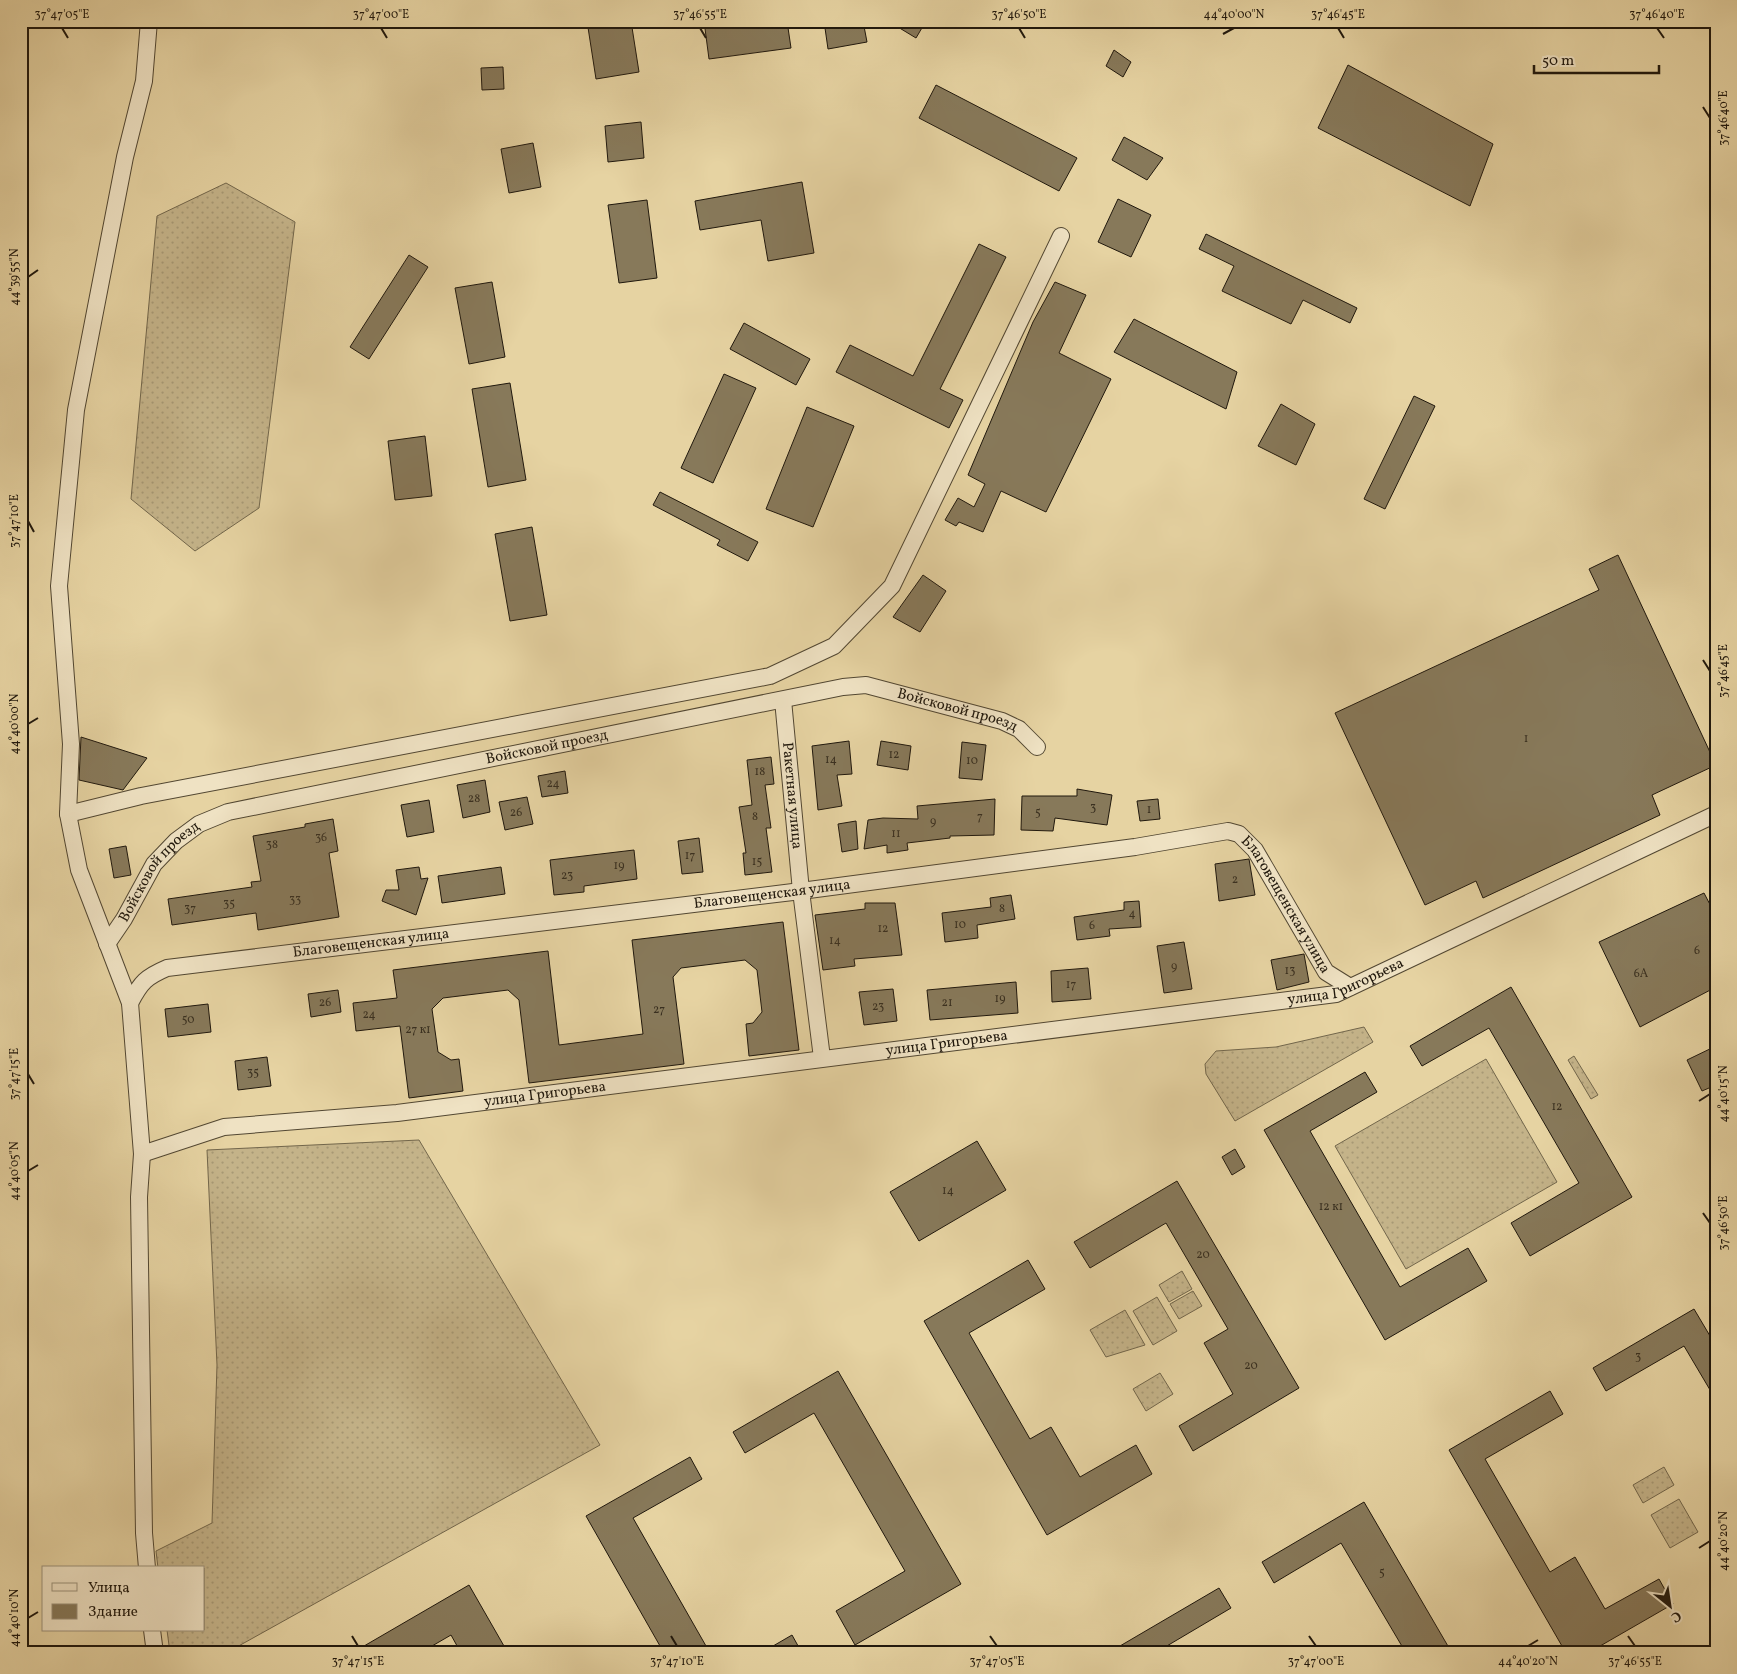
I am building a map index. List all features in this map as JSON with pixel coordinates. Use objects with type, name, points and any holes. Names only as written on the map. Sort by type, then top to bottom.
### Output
[{"type":"street","points":[[147,1566],[144,1533],[139,1197],[142,1154],[130,1003],[79,870],[68,814],[71,744],[59,586],[75,419],[125,157],[144,80],[149,21]]},
{"type":"street","points":[[68,814],[141,796],[770,676],[834,646],[892,586],[1061,236]]},
{"type":"street","name":"Войсковой проезд","points":[[107,944],[124,919],[154,864],[176,841],[199,824],[228,812],[843,687],[866,685],[1002,721],[1019,729],[1037,747]]},
{"type":"street","name":"Ракетная улица","points":[[783,700],[801,891],[822,1058]]},
{"type":"street","name":"улица Григорьева","points":[[142,1154],[224,1127],[397,1113],[1336,994],[1716,814]]},
{"type":"street","name":"Благовещенская улица","points":[[130,1003],[138,986],[149,976],[167,968],[801,891],[1135,847],[1228,831],[1239,834],[1255,850],[1326,972],[1350,987]]},
{"type":"street","points":[[152,1632],[155,1653]]},
{"type":"shaded area","points":[[226,183],[295,222],[259,508],[195,551],[131,499],[157,216]]},
{"type":"shaded area","points":[[1364,1027],[1373,1042],[1235,1121],[1206,1074],[1205,1064],[1216,1051],[1276,1047]]},
{"type":"shaded area","points":[[1574,1056],[1598,1095],[1591,1099],[1568,1060]]},
{"type":"shaded area","points":[[1486,1059],[1557,1182],[1406,1269],[1335,1146]]},
{"type":"shaded area","points":[[419,1140],[600,1445],[226,1653],[170,1653],[167,1632],[205,1632],[205,1566],[158,1566],[156,1551],[212,1523],[217,1365],[207,1150]]},
{"type":"shaded area","points":[[1182,1271],[1192,1289],[1169,1302],[1159,1285]]},
{"type":"shaded area","points":[[1193,1291],[1202,1306],[1179,1319],[1170,1304]]},
{"type":"shaded area","points":[[1157,1297],[1177,1331],[1153,1345],[1133,1311]]},
{"type":"shaded area","points":[[1125,1310],[1145,1345],[1106,1357],[1090,1330]]},
{"type":"shaded area","points":[[1160,1373],[1173,1394],[1146,1411],[1133,1389]]},
{"type":"shaded area","points":[[1664,1467],[1674,1485],[1643,1503],[1633,1485]]},
{"type":"shaded area","points":[[1679,1499],[1698,1532],[1670,1548],[1651,1515]]},
{"type":"building","points":[[587,21],[631,21],[639,72],[596,79]]},
{"type":"building","points":[[704,21],[787,21],[791,48],[709,59]]},
{"type":"building","points":[[824,21],[863,21],[867,42],[828,49]]},
{"type":"building","points":[[888,21],[926,21],[916,38]]},
{"type":"building","points":[[1114,50],[1131,62],[1123,77],[1106,66]]},
{"type":"building","points":[[1348,65],[1493,144],[1470,206],[1318,128]]},
{"type":"building","points":[[503,67],[504,89],[482,90],[481,68]]},
{"type":"building","points":[[936,85],[1077,158],[1059,191],[919,118]]},
{"type":"building","points":[[641,122],[644,158],[608,162],[605,126]]},
{"type":"building","points":[[1124,137],[1163,158],[1147,180],[1112,160]]},
{"type":"building","points":[[533,143],[541,187],[509,193],[501,149]]},
{"type":"building","points":[[802,182],[814,253],[768,261],[761,220],[700,230],[695,201]]},
{"type":"building","points":[[1118,199],[1151,215],[1131,257],[1098,242]]},
{"type":"building","points":[[647,200],[657,278],[619,283],[608,205]]},
{"type":"building","points":[[1206,234],[1357,308],[1350,323],[1303,300],[1291,324],[1222,291],[1234,266],[1199,249]]},
{"type":"building","points":[[979,244],[1006,257],[940,389],[963,400],[949,428],[836,372],[850,345],[913,376]]},
{"type":"building","points":[[409,255],[428,267],[369,359],[350,347]]},
{"type":"building","points":[[492,282],[505,357],[469,364],[455,288]]},
{"type":"building","points":[[1055,282],[1086,295],[1059,353],[1111,379],[1046,512],[1001,491],[983,532],[959,522],[956,526],[945,520],[958,498],[974,507],[985,484],[968,475],[1033,322]]},
{"type":"building","points":[[1134,319],[1237,372],[1226,409],[1114,352]]},
{"type":"building","points":[[744,323],[810,359],[796,385],[730,349]]},
{"type":"building","points":[[724,374],[756,388],[713,483],[681,468]]},
{"type":"building","points":[[510,383],[526,480],[488,487],[472,389]]},
{"type":"building","points":[[1414,396],[1435,406],[1385,509],[1364,499]]},
{"type":"building","points":[[1281,404],[1315,424],[1296,465],[1258,446]]},
{"type":"building","points":[[807,407],[854,426],[813,527],[766,509]]},
{"type":"building","points":[[425,436],[432,496],[395,500],[388,441]]},
{"type":"building","points":[[660,492],[758,542],[748,561],[717,545],[720,540],[653,505]]},
{"type":"building","points":[[532,527],[547,615],[510,621],[495,534]]},
{"type":"building","points":[[1618,555],[1716,765],[1652,795],[1660,815],[1483,898],[1476,881],[1425,905],[1335,713],[1599,590],[1589,569]]},
{"type":"building","points":[[923,575],[946,591],[920,632],[893,617]]},
{"type":"building","points":[[81,737],[147,758],[123,790],[79,780]]},
{"type":"building","points":[[849,741],[852,774],[837,775],[842,806],[818,810],[812,746]]},
{"type":"building","points":[[881,741],[911,746],[908,770],[877,765]]},
{"type":"building","points":[[962,742],[986,745],[982,780],[959,778]]},
{"type":"building","points":[[771,757],[774,784],[765,785],[771,828],[766,828],[772,872],[745,875],[743,853],[746,853],[739,807],[752,805],[747,760]]},
{"type":"building","points":[[565,771],[568,793],[542,797],[538,776]]},
{"type":"building","points":[[485,780],[490,812],[463,818],[457,785]]},
{"type":"building","points":[[1077,789],[1112,795],[1107,825],[1055,818],[1053,831],[1021,830],[1022,796],[1077,796]]},
{"type":"building","points":[[527,797],[533,824],[505,830],[499,802]]},
{"type":"building","points":[[995,799],[994,835],[950,836],[950,838],[907,843],[908,850],[887,853],[887,845],[864,849],[868,820],[883,818],[918,819],[917,806]]},
{"type":"building","points":[[1158,799],[1160,819],[1140,821],[1137,801]]},
{"type":"building","points":[[429,800],[434,832],[407,837],[401,805]]},
{"type":"building","points":[[333,819],[338,851],[329,853],[339,917],[258,930],[256,913],[172,925],[168,899],[252,887],[251,882],[261,881],[253,836],[305,827],[305,824]]},
{"type":"building","points":[[856,821],[858,849],[842,852],[838,824]]},
{"type":"building","points":[[699,838],[703,872],[682,874],[678,841]]},
{"type":"building","points":[[126,846],[131,875],[114,878],[109,849]]},
{"type":"building","points":[[634,850],[637,879],[584,886],[584,892],[554,895],[550,860]]},
{"type":"building","points":[[1249,859],[1255,895],[1219,901],[1215,864]]},
{"type":"building","points":[[419,867],[421,879],[428,878],[416,915],[382,901],[386,890],[399,890],[396,870]]},
{"type":"building","points":[[501,867],[505,894],[442,903],[438,876]]},
{"type":"building","points":[[1704,893],[1716,916],[1716,987],[1640,1027],[1599,942]]},
{"type":"building","points":[[1011,895],[1015,919],[977,925],[978,938],[945,942],[942,913],[991,907],[990,898]]},
{"type":"building","points":[[1139,901],[1141,927],[1109,929],[1110,936],[1077,940],[1074,917],[1124,910],[1124,902]]},
{"type":"building","points":[[865,903],[895,903],[902,955],[854,959],[855,966],[823,970],[815,915],[865,909]]},
{"type":"building","points":[[783,922],[799,1050],[749,1056],[746,1024],[753,1023],[762,1012],[757,970],[745,960],[681,968],[673,977],[684,1064],[529,1083],[519,1000],[508,990],[443,998],[432,1009],[438,1052],[451,1060],[459,1059],[463,1091],[409,1098],[400,1026],[356,1031],[353,1003],[397,998],[393,970],[548,951],[559,1045],[643,1034],[632,940]]},
{"type":"building","points":[[1184,942],[1192,989],[1164,993],[1157,946]]},
{"type":"building","points":[[1304,954],[1309,982],[1277,990],[1271,960]]},
{"type":"building","points":[[1088,968],[1091,999],[1052,1002],[1051,971]]},
{"type":"building","points":[[1016,982],[1018,1013],[930,1020],[927,990]]},
{"type":"building","points":[[1511,987],[1632,1197],[1530,1256],[1511,1223],[1579,1183],[1489,1028],[1422,1066],[1410,1046]]},
{"type":"building","points":[[893,989],[897,1021],[864,1025],[859,992]]},
{"type":"building","points":[[338,990],[341,1012],[311,1017],[308,994]]},
{"type":"building","points":[[208,1004],[211,1032],[168,1037],[165,1009]]},
{"type":"building","points":[[1716,1046],[1716,1085],[1702,1091],[1687,1060]]},
{"type":"building","points":[[267,1057],[271,1086],[238,1090],[235,1061]]},
{"type":"building","points":[[1365,1072],[1377,1092],[1310,1131],[1400,1287],[1468,1248],[1487,1281],[1385,1340],[1264,1130]]},
{"type":"building","points":[[977,1141],[1006,1190],[919,1241],[890,1192]]},
{"type":"building","points":[[1235,1149],[1245,1167],[1232,1175],[1222,1157]]},
{"type":"building","points":[[1177,1181],[1299,1388],[1193,1451],[1179,1426],[1233,1394],[1204,1343],[1228,1329],[1166,1223],[1090,1268],[1074,1242]]},
{"type":"building","points":[[1028,1260],[1045,1289],[969,1333],[1030,1439],[1051,1427],[1080,1477],[1136,1445],[1152,1474],[1047,1535],[924,1321]]},
{"type":"building","points":[[1694,1309],[1716,1346],[1716,1400],[1684,1346],[1606,1391],[1593,1368]]},
{"type":"building","points":[[838,1371],[961,1584],[855,1645],[836,1611],[905,1571],[814,1413],[745,1453],[733,1432]]},
{"type":"building","points":[[1550,1391],[1563,1414],[1485,1459],[1550,1572],[1575,1557],[1605,1609],[1659,1579],[1673,1604],[1588,1653],[1566,1653],[1449,1450]]},
{"type":"building","points":[[690,1457],[702,1479],[633,1518],[710,1653],[664,1653],[586,1516]]},
{"type":"building","points":[[1364,1502],[1452,1653],[1406,1653],[1341,1543],[1274,1583],[1262,1562]]},
{"type":"building","points":[[469,1585],[508,1653],[461,1653],[451,1635],[420,1653],[352,1653]]},
{"type":"building","points":[[1219,1588],[1231,1608],[1155,1653],[1108,1653]]},
{"type":"building","points":[[792,1635],[802,1653],[761,1653]]}]
